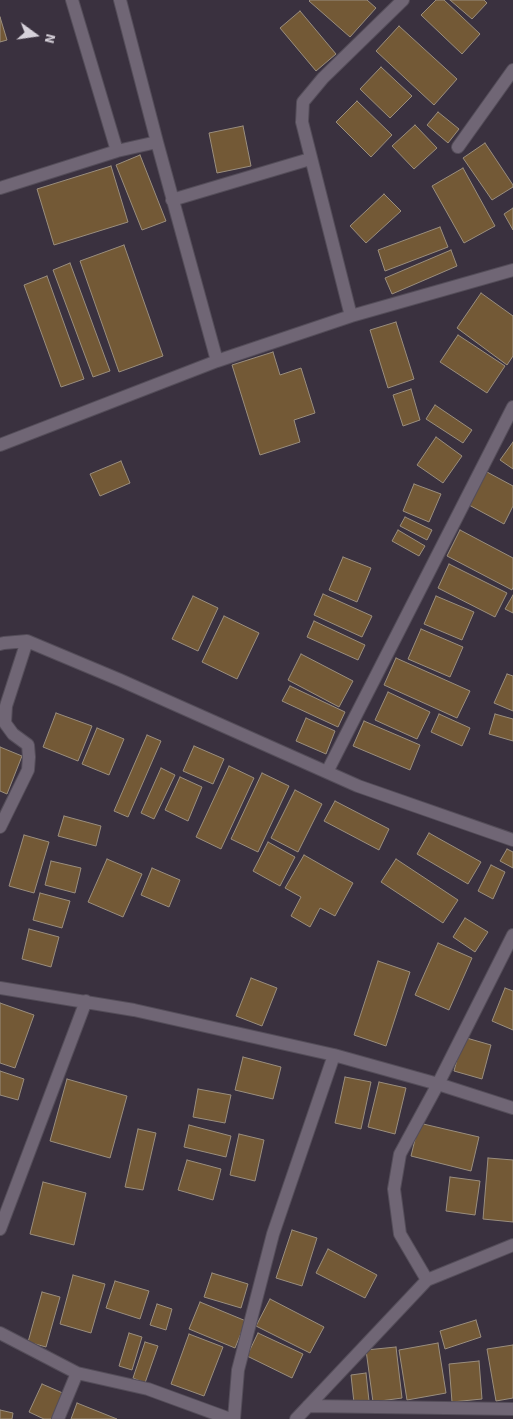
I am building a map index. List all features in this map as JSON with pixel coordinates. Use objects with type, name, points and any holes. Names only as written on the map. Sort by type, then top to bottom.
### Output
[{"type":"street","points":[[72,0],[117,151]]},
{"type":"street","points":[[120,0],[216,361]]},
{"type":"street","points":[[351,316],[310,159],[302,122],[304,102],[322,78],[403,0]]},
{"type":"street","points":[[458,147],[513,70]]},
{"type":"street","points":[[0,188],[117,151],[157,142]]},
{"type":"street","points":[[172,200],[310,159]]},
{"type":"street","points":[[0,445],[216,361],[351,316],[513,270]]},
{"type":"street","points":[[326,772],[513,407]]},
{"type":"street","points":[[0,827],[28,770],[28,745],[13,734],[5,723],[6,706],[27,641]]},
{"type":"street","points":[[0,644],[27,641],[120,680],[358,786],[513,840]]},
{"type":"street","points":[[427,1280],[400,1234],[394,1189],[400,1154],[438,1084],[513,936]]},
{"type":"street","points":[[0,988],[134,1010],[334,1055],[438,1084],[513,1108]]},
{"type":"street","points":[[0,1229],[86,1001]]},
{"type":"street","points":[[234,1419],[238,1370],[273,1234],[334,1055]]},
{"type":"street","points":[[296,1419],[427,1280],[511,1250]]},
{"type":"street","points":[[0,1333],[77,1373],[148,1389],[230,1419]]},
{"type":"street","points":[[58,1419],[77,1373]]},
{"type":"street","points":[[308,1406],[513,1409]]},
{"type":"building","points":[[310,0],[367,0],[376,8],[350,37]]},
{"type":"building","points":[[436,0],[444,0],[480,34],[462,54],[421,15]]},
{"type":"building","points":[[450,0],[484,0],[487,3],[472,19]]},
{"type":"building","points":[[300,11],[336,54],[316,71],[280,28]]},
{"type":"building","points":[[0,17],[7,40],[0,42]]},
{"type":"building","points":[[399,26],[457,79],[434,105],[376,51]]},
{"type":"building","points":[[381,67],[412,96],[390,118],[360,89]]},
{"type":"building","points":[[357,101],[392,135],[371,157],[336,122]]},
{"type":"building","points":[[438,112],[459,129],[448,143],[427,125]]},
{"type":"building","points":[[415,125],[437,148],[414,169],[392,146]]},
{"type":"building","points":[[243,126],[251,166],[217,173],[209,133]]},
{"type":"building","points":[[485,143],[513,185],[513,187],[492,200],[463,158]]},
{"type":"building","points":[[140,155],[166,221],[142,230],[116,165]]},
{"type":"building","points":[[111,166],[128,222],[54,245],[37,189]]},
{"type":"building","points":[[463,168],[495,226],[464,243],[432,186]]},
{"type":"building","points":[[384,194],[401,211],[366,243],[350,226]]},
{"type":"building","points":[[513,208],[513,230],[504,214]]},
{"type":"building","points":[[440,227],[448,247],[385,271],[378,250]]},
{"type":"building","points":[[124,245],[163,356],[119,372],[80,261]]},
{"type":"building","points":[[451,250],[457,266],[392,294],[385,278]]},
{"type":"building","points":[[70,263],[110,371],[93,377],[53,270]]},
{"type":"building","points":[[47,276],[84,379],[61,387],[24,285]]},
{"type":"building","points":[[481,293],[513,316],[513,356],[507,365],[457,328]]},
{"type":"building","points":[[396,322],[414,379],[388,388],[370,330]]},
{"type":"building","points":[[458,335],[505,366],[487,393],[440,362]]},
{"type":"building","points":[[273,352],[280,375],[301,368],[315,413],[294,420],[300,442],[260,455],[232,365]]},
{"type":"building","points":[[411,389],[420,420],[403,426],[393,395]]},
{"type":"building","points":[[435,405],[472,430],[463,443],[426,419]]},
{"type":"building","points":[[436,437],[462,456],[443,483],[417,465]]},
{"type":"building","points":[[513,442],[513,469],[500,460]]},
{"type":"building","points":[[121,461],[130,483],[100,496],[90,474]]},
{"type":"building","points":[[487,472],[513,486],[513,506],[504,524],[469,505]]},
{"type":"building","points":[[414,484],[441,494],[429,522],[403,511]]},
{"type":"building","points":[[405,517],[432,530],[427,540],[400,526]]},
{"type":"building","points":[[398,530],[425,546],[419,556],[392,541]]},
{"type":"building","points":[[460,530],[513,558],[512,590],[447,556]]},
{"type":"building","points":[[343,557],[371,568],[357,602],[329,590]]},
{"type":"building","points":[[449,564],[507,593],[495,617],[438,588]]},
{"type":"building","points":[[323,594],[372,616],[362,637],[314,615]]},
{"type":"building","points":[[513,595],[513,613],[505,609]]},
{"type":"building","points":[[193,596],[218,608],[198,651],[172,639]]},
{"type":"building","points":[[436,596],[474,612],[462,640],[424,624]]},
{"type":"building","points":[[224,616],[259,633],[237,679],[202,662]]},
{"type":"building","points":[[314,621],[365,645],[358,660],[307,637]]},
{"type":"building","points":[[421,629],[463,647],[450,677],[408,659]]},
{"type":"building","points":[[301,654],[353,681],[339,707],[288,680]]},
{"type":"building","points":[[396,658],[470,691],[457,718],[384,685]]},
{"type":"building","points":[[507,674],[513,676],[513,711],[494,703]]},
{"type":"building","points":[[290,686],[345,712],[338,727],[282,701]]},
{"type":"building","points":[[388,692],[430,712],[417,739],[375,720]]},
{"type":"building","points":[[56,713],[92,726],[78,761],[43,747]]},
{"type":"building","points":[[439,714],[470,728],[462,746],[431,732]]},
{"type":"building","points":[[495,714],[513,719],[513,741],[489,734]]},
{"type":"building","points":[[306,718],[335,731],[326,754],[296,741]]},
{"type":"building","points":[[364,721],[420,745],[410,770],[353,746]]},
{"type":"building","points":[[97,728],[124,739],[109,775],[82,764]]},
{"type":"building","points":[[147,735],[161,741],[128,817],[114,811]]},
{"type":"building","points":[[194,746],[224,759],[213,784],[183,771]]},
{"type":"building","points":[[0,747],[22,756],[7,794],[0,791]]},
{"type":"building","points":[[229,766],[254,778],[221,849],[196,837]]},
{"type":"building","points":[[161,768],[175,775],[154,819],[141,813]]},
{"type":"building","points":[[262,773],[289,786],[258,852],[231,839]]},
{"type":"building","points":[[180,777],[202,787],[188,821],[165,810]]},
{"type":"building","points":[[295,790],[322,804],[298,852],[271,838]]},
{"type":"building","points":[[335,801],[389,829],[379,850],[324,821]]},
{"type":"building","points":[[64,816],[101,826],[96,846],[58,836]]},
{"type":"building","points":[[429,833],[481,862],[468,884],[417,854]]},
{"type":"building","points":[[24,835],[49,842],[34,893],[9,886]]},
{"type":"building","points":[[268,842],[295,857],[280,886],[253,871]]},
{"type":"building","points":[[507,849],[513,852],[513,868],[500,861]]},
{"type":"building","points":[[304,855],[353,883],[335,916],[320,908],[310,927],[291,916],[301,897],[285,888]]},
{"type":"building","points":[[107,859],[142,874],[123,917],[88,902]]},
{"type":"building","points":[[396,859],[458,900],[443,923],[381,882]]},
{"type":"building","points":[[51,861],[81,868],[75,893],[45,885]]},
{"type":"building","points":[[491,865],[505,872],[493,899],[478,891]]},
{"type":"building","points":[[152,868],[180,880],[169,907],[141,895]]},
{"type":"building","points":[[40,893],[70,901],[62,928],[33,920]]},
{"type":"building","points":[[465,918],[488,932],[475,952],[453,937]]},
{"type":"building","points":[[29,929],[59,937],[51,967],[22,959]]},
{"type":"building","points":[[438,943],[472,958],[449,1010],[415,995]]},
{"type":"building","points":[[378,961],[410,972],[386,1046],[354,1035]]},
{"type":"building","points":[[251,978],[277,988],[262,1026],[236,1016]]},
{"type":"building","points":[[505,988],[513,991],[513,1030],[492,1021]]},
{"type":"building","points":[[0,1003],[34,1015],[15,1068],[0,1063]]},
{"type":"building","points":[[463,1037],[491,1045],[482,1079],[454,1071]]},
{"type":"building","points":[[243,1057],[281,1067],[273,1099],[235,1090]]},
{"type":"building","points":[[0,1071],[24,1079],[18,1100],[0,1095]]},
{"type":"building","points":[[345,1077],[371,1082],[361,1129],[335,1123]]},
{"type":"building","points":[[67,1079],[127,1096],[110,1158],[50,1141]]},
{"type":"building","points":[[379,1082],[406,1088],[395,1134],[368,1127]]},
{"type":"building","points":[[198,1089],[231,1095],[225,1123],[193,1117]]},
{"type":"building","points":[[419,1123],[479,1137],[471,1171],[411,1156]]},
{"type":"building","points":[[189,1125],[231,1136],[226,1157],[184,1147]]},
{"type":"building","points":[[138,1129],[156,1133],[143,1190],[125,1187]]},
{"type":"building","points":[[239,1134],[264,1140],[255,1181],[230,1175]]},
{"type":"building","points":[[488,1158],[513,1160],[513,1222],[483,1219]]},
{"type":"building","points":[[187,1160],[221,1169],[213,1200],[178,1190]]},
{"type":"building","points":[[450,1177],[480,1181],[475,1215],[446,1211]]},
{"type":"building","points":[[43,1182],[86,1193],[74,1245],[30,1234]]},
{"type":"building","points":[[292,1230],[317,1238],[302,1286],[276,1278]]},
{"type":"building","points":[[328,1249],[377,1275],[365,1298],[316,1273]]},
{"type":"building","points":[[212,1273],[248,1284],[241,1308],[204,1297]]},
{"type":"building","points":[[73,1275],[105,1284],[91,1333],[60,1324]]},
{"type":"building","points":[[115,1281],[149,1291],[140,1319],[106,1308]]},
{"type":"building","points":[[42,1292],[60,1297],[46,1347],[28,1342]]},
{"type":"building","points":[[270,1299],[324,1327],[310,1353],[256,1326]]},
{"type":"building","points":[[200,1302],[246,1321],[235,1348],[189,1329]]},
{"type":"building","points":[[157,1304],[172,1309],[166,1330],[150,1325]]},
{"type":"building","points":[[476,1320],[481,1337],[445,1349],[440,1331]]},
{"type":"building","points":[[129,1333],[142,1337],[132,1370],[119,1366]]},
{"type":"building","points":[[258,1333],[303,1354],[292,1378],[247,1356]]},
{"type":"building","points":[[189,1334],[223,1347],[204,1396],[171,1384]]},
{"type":"building","points":[[145,1342],[158,1346],[145,1383],[133,1378]]},
{"type":"building","points":[[438,1343],[446,1393],[407,1400],[399,1350]]},
{"type":"building","points":[[513,1345],[513,1398],[496,1401],[487,1349]]},
{"type":"building","points":[[396,1347],[402,1398],[373,1402],[366,1350]]},
{"type":"building","points":[[479,1361],[482,1399],[452,1402],[449,1364]]},
{"type":"building","points":[[366,1373],[369,1401],[354,1403],[351,1375]]},
{"type":"building","points":[[42,1384],[65,1394],[53,1419],[44,1419],[29,1412]]},
{"type":"building","points":[[77,1403],[117,1419],[71,1419]]},
{"type":"building","points":[[0,1410],[13,1413],[12,1419],[0,1419]]}]
